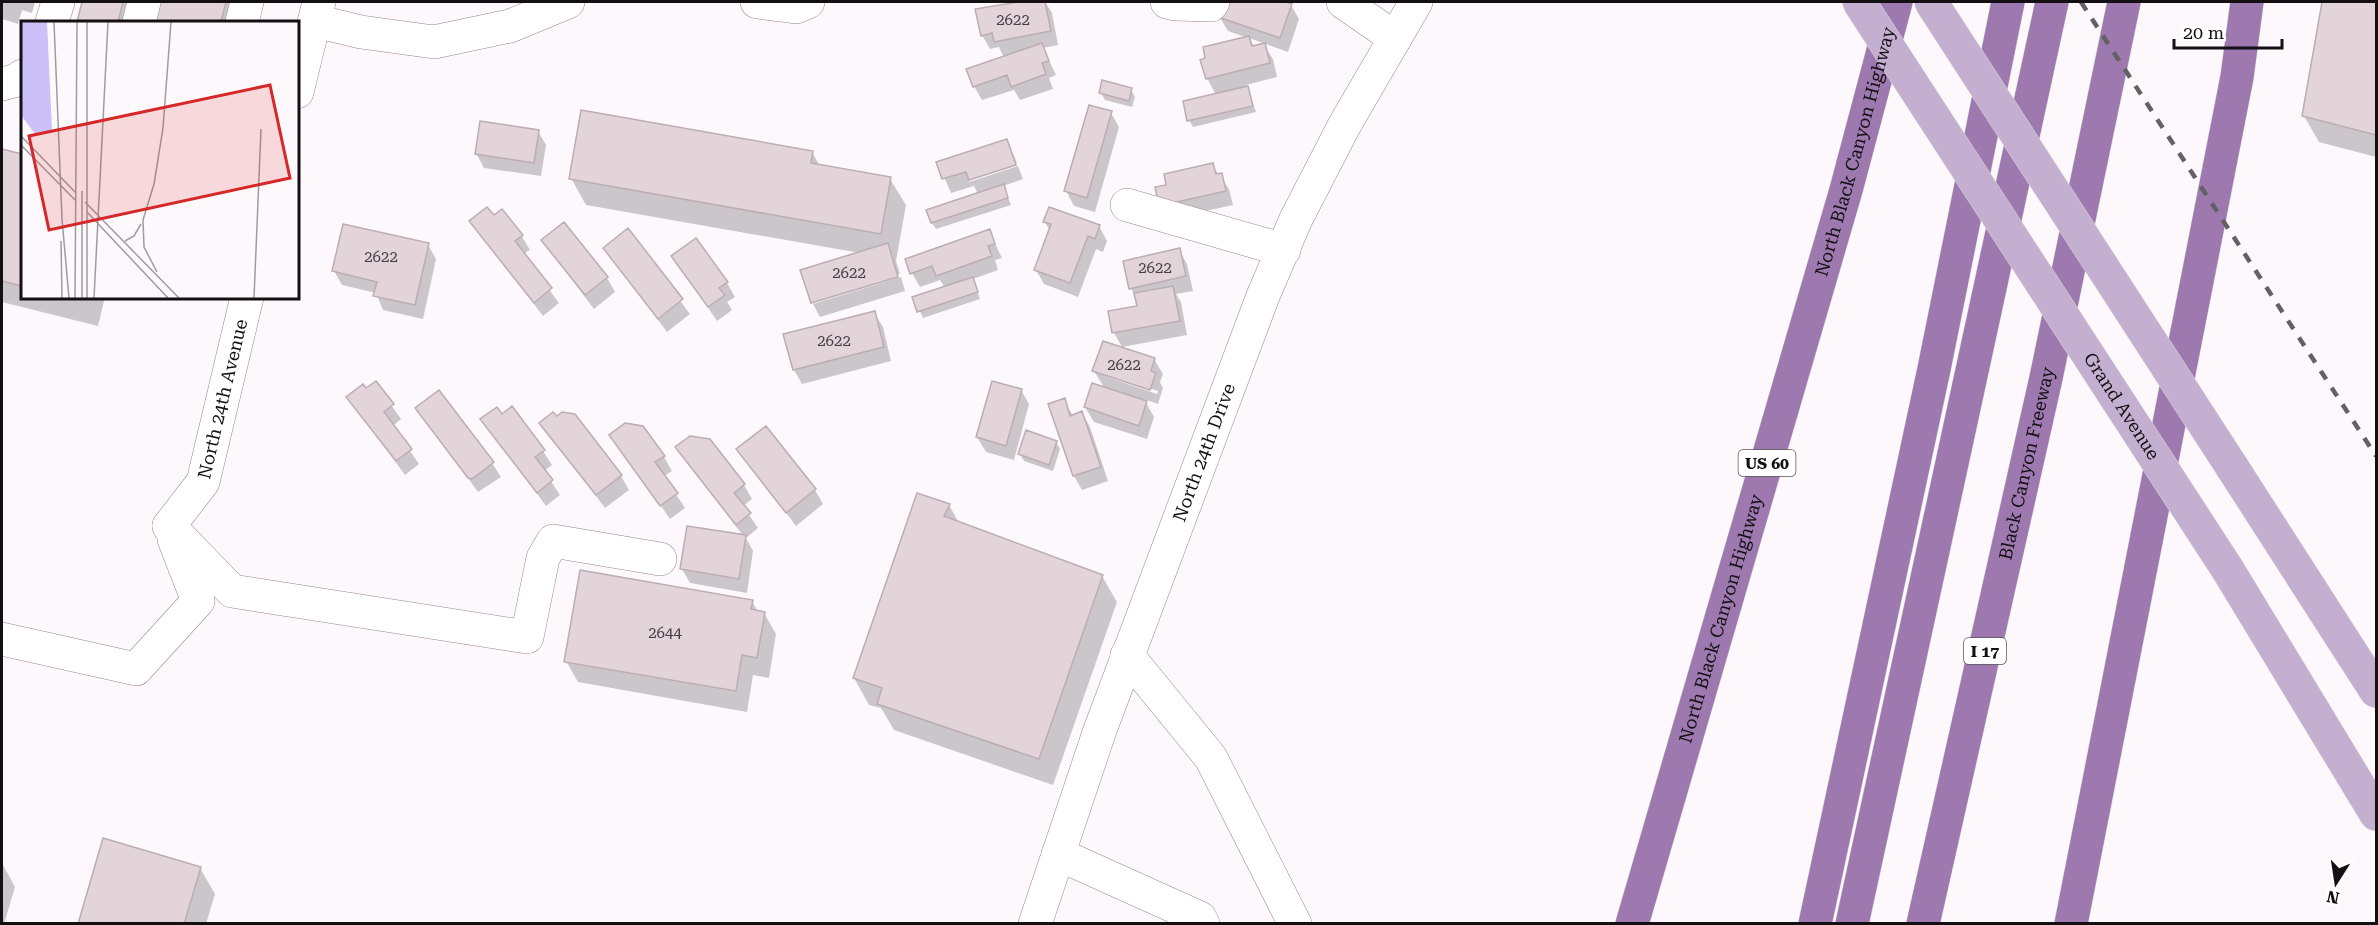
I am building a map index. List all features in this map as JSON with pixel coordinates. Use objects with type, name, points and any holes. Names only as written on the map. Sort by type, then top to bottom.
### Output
[{"type":"highway","name":"North Black Canyon Highway","points":[[1632,924],[1843,202],[1896,2]]},
{"type":"highway","points":[[1815,924],[1931,381],[2008,2]]},
{"type":"highway","points":[[1852,924],[2052,2]]},
{"type":"highway","name":"Black Canyon Freeway","points":[[1923,924],[2043,389],[2124,2]]},
{"type":"highway","points":[[2071,924],[2237,77],[2247,2]]},
{"type":"main road","name":"Grand Avenue","points":[[1859,2],[2228,570],[2376,814]]},
{"type":"main road","points":[[1930,2],[2376,691]]},
{"type":"main road","points":[[2237,77],[2255,2]]},
{"type":"main road","points":[[2355,656],[2376,685]]},
{"type":"street","points":[[52,21],[58,2]]},
{"type":"street","points":[[139,21],[144,2]]},
{"type":"street","points":[[242,21],[247,2]]},
{"type":"street","points":[[298,88],[317,11],[361,32],[434,42],[510,26],[568,2]]},
{"type":"street","points":[[757,2],[796,7],[808,2]]},
{"type":"street","points":[[1167,2],[1210,5],[1213,2]]},
{"type":"street","points":[[1343,2],[1395,38]]},
{"type":"street","name":"North 24th Drive","points":[[1035,924],[1127,655],[1236,365],[1284,250],[1344,126],[1416,2]]},
{"type":"street","points":[[2,84],[21,77]]},
{"type":"street","points":[[1127,205],[1284,250]]},
{"type":"street","name":"North 24th Avenue","points":[[169,526],[203,482],[247,298]]},
{"type":"street","points":[[169,526],[232,591],[527,637],[543,558],[554,541],[660,559]]},
{"type":"street","points":[[2,639],[136,669],[198,602],[169,526]]},
{"type":"street","points":[[1127,655],[1211,758],[1295,924]]},
{"type":"street","points":[[1058,854],[1200,918],[1203,924]]},
{"type":"building","points":[[82,2],[123,2],[118,21],[77,21]]},
{"type":"building","points":[[158,2],[226,2],[221,21],[153,21]]},
{"type":"building","points":[[1018,2],[1045,2],[1051,31],[994,42],[992,33],[981,36],[975,9]]},
{"type":"building","points":[[1223,2],[1286,2],[1292,4],[1280,38],[1218,17]]},
{"type":"building","points":[[2322,2],[2376,2],[2376,135],[2302,116]]},
{"type":"building","points":[[1249,36],[1252,46],[1265,43],[1270,63],[1206,79],[1200,60],[1205,58],[1203,47]]},
{"type":"building","points":[[1042,43],[1049,61],[1042,63],[1046,74],[1011,87],[1007,75],[973,87],[966,69]]},
{"type":"building","points":[[1102,80],[1132,88],[1129,101],[1099,93]]},
{"type":"building","points":[[1248,86],[1253,106],[1187,121],[1183,101]]},
{"type":"building","points":[[1089,105],[1112,111],[1087,198],[1064,191]]},
{"type":"building","points":[[581,110],[813,151],[811,163],[891,177],[881,234],[569,179]]},
{"type":"building","points":[[480,121],[539,130],[534,163],[475,154]]},
{"type":"building","points":[[1007,139],[1016,165],[969,180],[966,172],[942,179],[936,162]]},
{"type":"building","points":[[2,149],[21,154],[21,286],[2,281]]},
{"type":"building","points":[[1213,163],[1216,174],[1222,173],[1226,191],[1159,206],[1155,187],[1166,185],[1164,174]]},
{"type":"building","points":[[1004,184],[1008,198],[931,223],[926,210]]},
{"type":"building","points":[[487,207],[494,215],[502,209],[523,235],[515,241],[552,288],[534,303],[469,221]]},
{"type":"building","points":[[1049,207],[1100,225],[1095,239],[1088,236],[1070,283],[1034,270],[1051,224],[1043,222]]},
{"type":"building","points":[[564,222],[608,277],[585,295],[541,240]]},
{"type":"building","points":[[343,224],[429,243],[415,305],[373,296],[377,282],[332,271]]},
{"type":"building","points":[[628,228],[683,299],[658,319],[603,248]]},
{"type":"building","points":[[990,229],[995,244],[988,246],[992,256],[936,276],[932,266],[910,274],[905,259]]},
{"type":"building","points":[[696,238],[728,282],[719,288],[725,295],[708,307],[671,256]]},
{"type":"building","points":[[888,243],[898,277],[811,303],[800,270]]},
{"type":"building","points":[[1180,248],[1186,276],[1129,289],[1123,261]]},
{"type":"building","points":[[973,277],[978,292],[917,312],[912,297]]},
{"type":"building","points":[[1173,286],[1180,321],[1112,333],[1108,311],[1137,306],[1134,293]]},
{"type":"building","points":[[875,311],[884,347],[793,370],[783,334]]},
{"type":"building","points":[[1103,341],[1155,358],[1151,371],[1156,373],[1150,390],[1092,371]]},
{"type":"building","points":[[376,381],[394,404],[384,412],[412,449],[396,461],[346,397],[363,384],[366,388]]},
{"type":"building","points":[[992,381],[1022,389],[1006,446],[976,437]]},
{"type":"building","points":[[1092,383],[1147,401],[1139,426],[1084,407]]},
{"type":"building","points":[[439,390],[494,462],[472,479],[468,478],[415,408]]},
{"type":"building","points":[[1065,398],[1070,416],[1082,411],[1101,467],[1073,476],[1048,404]]},
{"type":"building","points":[[512,406],[545,450],[535,457],[553,480],[537,493],[480,419],[497,407],[502,414]]},
{"type":"building","points":[[553,412],[557,416],[562,412],[575,414],[622,475],[596,495],[539,423]]},
{"type":"building","points":[[625,423],[643,426],[665,456],[655,462],[678,493],[660,506],[609,435]]},
{"type":"building","points":[[766,426],[816,489],[786,513],[736,449]]},
{"type":"building","points":[[1026,430],[1057,441],[1049,465],[1018,454]]},
{"type":"building","points":[[690,436],[710,439],[745,484],[734,493],[751,513],[736,525],[675,447]]},
{"type":"building","points":[[917,493],[950,504],[944,516],[1103,575],[1039,759],[877,704],[882,688],[853,678]]},
{"type":"building","points":[[687,526],[746,535],[739,579],[680,569]]},
{"type":"building","points":[[580,570],[753,600],[751,609],[765,612],[757,658],[742,655],[736,691],[564,662]]},
{"type":"building","points":[[103,838],[201,867],[184,924],[78,924]]},
{"type":"railway","points":[[2081,2],[2376,456]]}]
